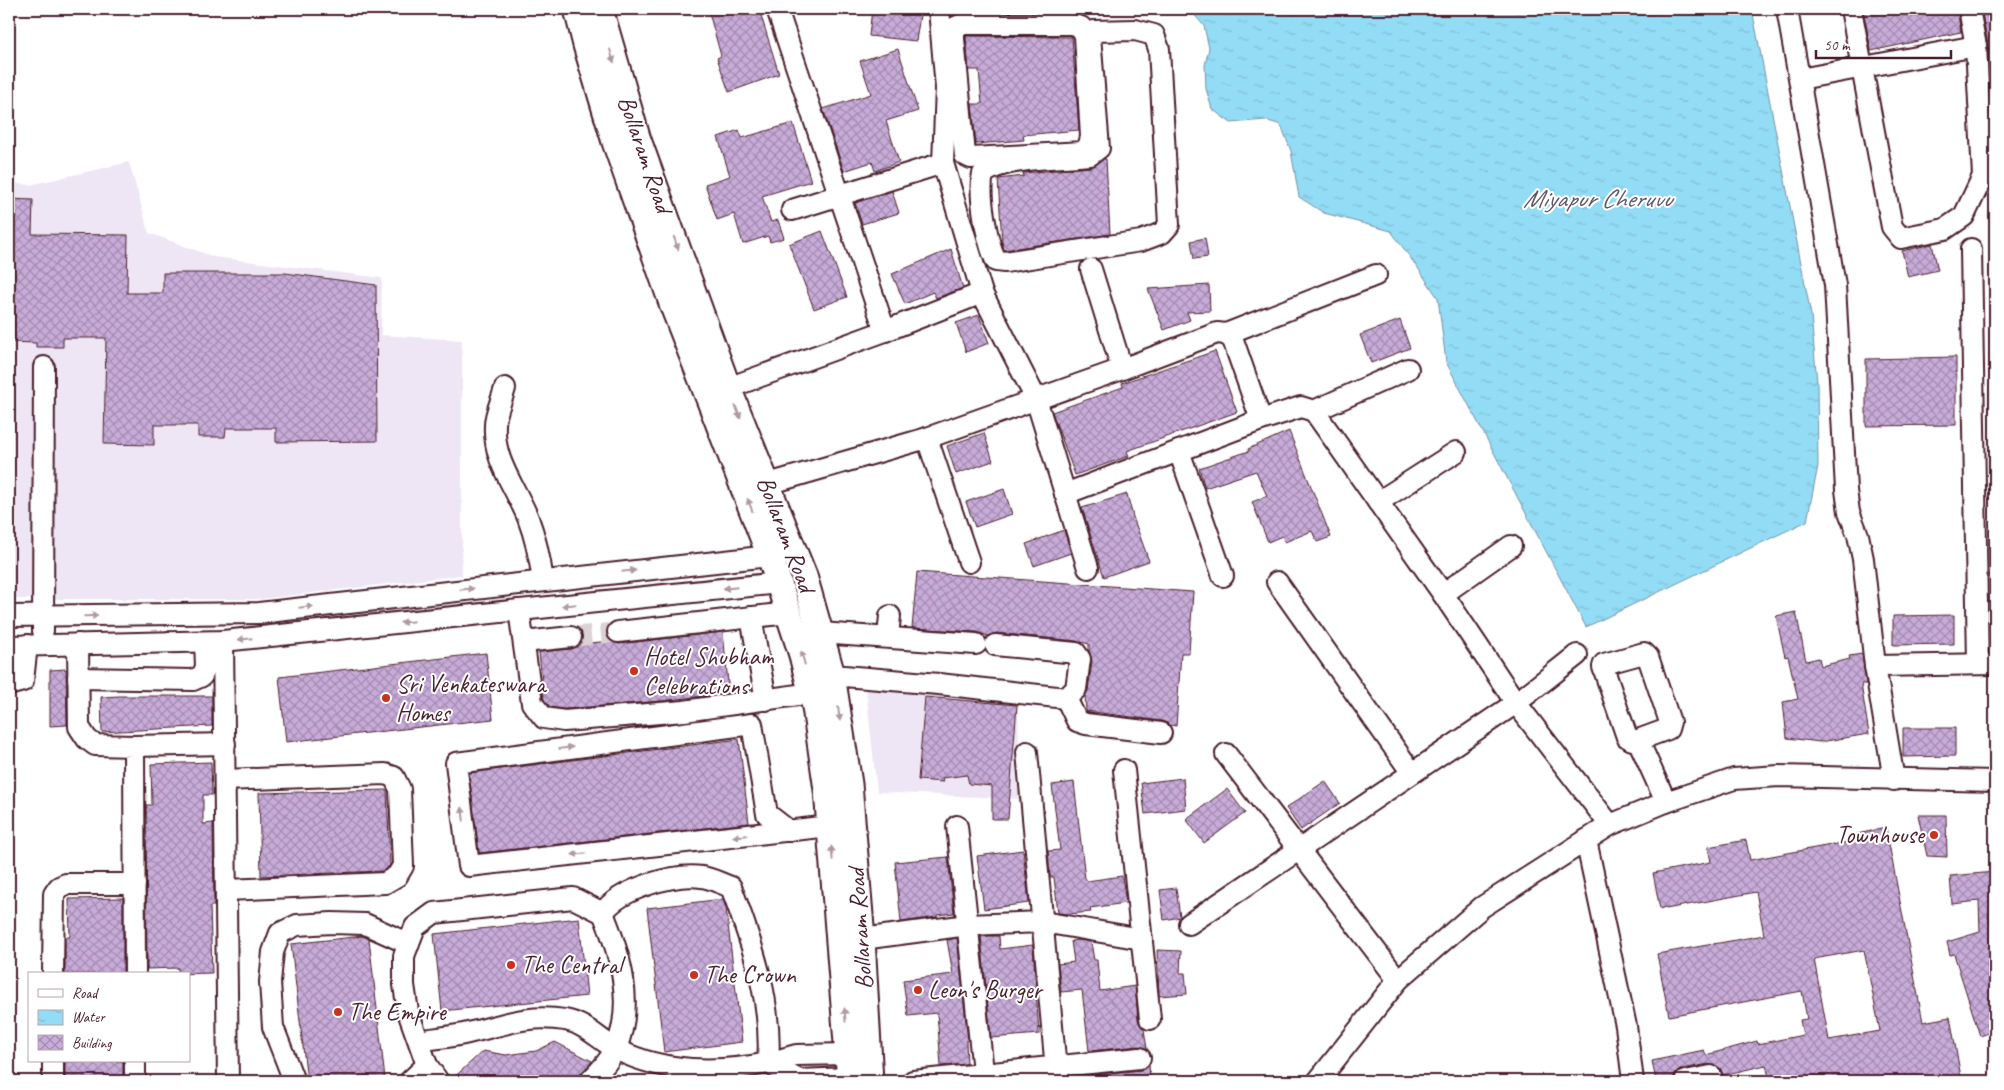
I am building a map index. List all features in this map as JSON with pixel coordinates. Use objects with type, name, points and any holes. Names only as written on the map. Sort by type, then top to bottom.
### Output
[{"type":"main road","name":"Bollaram Road","points":[[577,9],[615,142],[663,278],[770,556],[812,693],[827,790],[848,1054],[856,1080]]},
{"type":"main road","name":"Bollaram Road","points":[[600,9],[637,137],[728,388],[804,576],[832,675],[849,784],[862,939],[856,1080]]},
{"type":"street","points":[[777,9],[885,331]]},
{"type":"street","points":[[939,9],[959,86],[963,148],[965,155],[971,158],[1083,152],[1089,145],[1091,137],[1085,36],[1081,27],[1071,24],[962,24],[954,28],[959,86],[943,163],[982,293],[1036,399],[1088,568]]},
{"type":"street","points":[[1787,9],[1835,285],[1846,490],[1849,512],[1858,535],[1863,559],[1875,666],[1894,780]]},
{"type":"street","points":[[1851,9],[1892,227],[1901,238],[1945,229],[1964,216],[1983,176],[1976,46],[1969,9]]},
{"type":"street","points":[[974,268],[996,261],[1005,262],[1141,242],[1162,233],[1169,226],[1158,49],[1154,35],[1146,31],[1135,30],[1094,31],[1090,36],[1099,148],[1090,155],[1012,162],[983,174],[981,180],[984,212],[991,250],[996,261]]},
{"type":"street","points":[[1800,79],[1834,71],[1861,68],[1976,46]]},
{"type":"street","points":[[792,210],[943,163]]},
{"type":"street","points":[[959,216],[984,212]]},
{"type":"street","points":[[1875,666],[1987,664],[1970,249]]},
{"type":"street","points":[[1091,269],[1122,369]]},
{"type":"street","points":[[768,484],[927,438],[1122,369],[1217,333],[1226,334],[1376,275]]},
{"type":"street","points":[[728,388],[885,331],[982,293]]},
{"type":"street","points":[[1226,334],[1233,340],[1261,420]]},
{"type":"street","points":[[9,685],[23,681],[26,645],[42,617],[44,367]]},
{"type":"street","points":[[1314,411],[1408,369]]},
{"type":"street","points":[[505,388],[494,424],[496,450],[504,471],[527,516],[539,550],[543,581]]},
{"type":"street","points":[[1065,494],[1261,420],[1300,407],[1314,411],[1443,594],[1516,703],[1610,825]]},
{"type":"street","points":[[927,438],[969,562]]},
{"type":"street","points":[[1179,451],[1223,576]]},
{"type":"street","points":[[1378,502],[1456,452]]},
{"type":"street","points":[[1443,594],[1511,546]]},
{"type":"street","points":[[9,616],[259,613],[770,556]]},
{"type":"street","points":[[26,645],[214,642],[779,582]]},
{"type":"street","points":[[1277,582],[1412,772]]},
{"type":"street","points":[[627,599],[624,631],[789,613]]},
{"type":"street","points":[[519,610],[532,703],[544,718],[564,721],[656,713],[812,693]]},
{"type":"street","points":[[888,637],[890,616]]},
{"type":"street","points":[[751,617],[766,700]]},
{"type":"street","points":[[820,633],[1076,652],[1080,659],[1076,689],[1066,698],[939,684],[832,675]]},
{"type":"street","points":[[524,642],[571,637]]},
{"type":"street","points":[[78,678],[193,680],[202,676],[214,642]]},
{"type":"street","points":[[214,642],[225,744],[228,1081]]},
{"type":"street","points":[[78,644],[79,727],[87,739],[95,745],[225,744]]},
{"type":"street","points":[[1188,924],[1516,703],[1577,655]]},
{"type":"street","points":[[1066,698],[1077,720],[1086,724],[1161,733]]},
{"type":"street","points":[[789,831],[767,814],[752,724],[456,763],[469,866],[789,831],[830,826]]},
{"type":"street","points":[[1638,740],[1666,802]]},
{"type":"street","points":[[134,746],[135,972]]},
{"type":"street","points":[[1027,752],[1056,1074]]},
{"type":"street","points":[[1226,754],[1398,980]]},
{"type":"street","points":[[1124,770],[1150,1019]]},
{"type":"street","points":[[225,780],[385,774],[394,777],[400,789],[403,866],[397,876],[385,883],[226,890]]},
{"type":"street","points":[[1318,1081],[1398,980],[1482,907],[1610,825],[1666,802],[1734,779],[1779,776],[1995,781]]},
{"type":"street","points":[[956,826],[984,1078]]},
{"type":"street","points":[[1586,840],[1626,1026],[1634,1081]]},
{"type":"street","points":[[602,912],[608,905],[628,892],[662,880],[702,877],[731,887],[746,925],[764,995],[770,1039],[768,1064]]},
{"type":"street","points":[[54,972],[54,894],[59,887],[66,884],[135,884]]},
{"type":"street","points":[[410,1081],[433,1073],[408,1012],[404,985],[404,956],[415,927],[434,913],[573,898],[602,912],[616,944],[623,972],[622,1026],[616,1049],[590,1081]]},
{"type":"street","points":[[862,939],[968,925],[1043,922],[1142,939]]},
{"type":"street","points":[[294,1081],[273,1027],[270,982],[273,952],[280,933],[297,925],[365,924],[409,944]]},
{"type":"street","points":[[419,1041],[469,1033],[505,1022],[541,1017],[568,1020],[587,1028],[616,1049],[638,1059],[698,1070],[741,1068],[768,1064],[796,1055],[848,1054]]},
{"type":"street","points":[[913,1081],[1056,1074],[1140,1058]]},
{"type":"street","points":[[53,1062],[53,1081]]},
{"type":"street","points":[[135,1062],[135,1081]]},
{"type":"street","points":[[768,1064],[799,1080],[856,1080]]},
{"type":"street","points":[[1685,1081],[1711,1076]]},
{"type":"shaded area","points":[[129,162],[149,233],[214,257],[382,278],[381,335],[462,340],[462,575],[261,599],[9,599],[9,183],[30,185]]},
{"type":"shaded area","points":[[866,689],[1018,701],[1020,799],[877,792]]},
{"type":"water","name":"Miyapur Cheruvu","points":[[1192,9],[1752,9],[1811,315],[1817,382],[1818,466],[1807,521],[1586,627],[1446,362],[1438,298],[1391,231],[1324,213],[1299,197],[1291,151],[1281,125],[1265,120],[1231,123],[1212,109],[1206,89],[1205,65],[1209,48],[1204,26],[1192,12]]},
{"type":"building","points":[[708,9],[759,9],[779,74],[729,92],[717,58],[721,56]]},
{"type":"building","points":[[872,9],[921,9],[916,41],[869,36]]},
{"type":"building","points":[[1863,9],[1957,9],[1961,32],[1871,51]]},
{"type":"building","points":[[1981,9],[1995,9],[1995,76],[1990,77],[1988,44]]},
{"type":"building","points":[[966,36],[1072,37],[1079,130],[1023,135],[1024,140],[976,144],[972,104],[982,104],[979,70],[969,70]]},
{"type":"building","points":[[898,49],[918,111],[886,121],[899,162],[875,171],[872,162],[844,171],[823,109],[871,94],[860,61]]},
{"type":"building","points":[[793,123],[811,181],[762,196],[771,222],[778,220],[784,238],[770,242],[768,236],[743,244],[734,214],[717,220],[705,184],[730,176],[718,137],[739,130],[742,138]]},
{"type":"building","points":[[1106,159],[1110,234],[1004,250],[998,179],[1024,176],[1023,173],[1091,167]]},
{"type":"building","points":[[892,191],[899,213],[862,224],[855,203]]},
{"type":"building","points":[[9,199],[33,200],[32,234],[128,235],[127,293],[163,293],[163,273],[285,273],[376,285],[377,441],[276,442],[276,428],[226,428],[225,437],[198,437],[198,425],[154,425],[154,445],[104,444],[106,338],[63,338],[63,347],[36,347],[36,343],[9,342]]},
{"type":"building","points":[[822,231],[847,297],[814,309],[789,244]]},
{"type":"building","points":[[1205,238],[1208,257],[1194,259],[1191,241]]},
{"type":"building","points":[[1932,244],[1938,270],[1908,277],[1902,251]]},
{"type":"building","points":[[951,249],[963,288],[936,298],[933,292],[905,304],[892,274]]},
{"type":"building","points":[[1209,285],[1210,311],[1187,312],[1190,320],[1164,330],[1148,289]]},
{"type":"building","points":[[979,315],[989,343],[966,352],[956,323]]},
{"type":"building","points":[[1400,320],[1410,348],[1371,363],[1360,335]]},
{"type":"building","points":[[1215,351],[1237,412],[1127,451],[1129,456],[1075,475],[1052,412],[1123,387],[1122,383]]},
{"type":"building","points":[[1956,357],[1956,425],[1866,426],[1866,359]]},
{"type":"building","points":[[1289,431],[1331,537],[1317,542],[1312,531],[1285,542],[1282,536],[1268,542],[1252,502],[1267,496],[1256,471],[1205,488],[1199,468],[1249,451],[1248,449]]},
{"type":"building","points":[[984,433],[993,461],[956,474],[947,446]]},
{"type":"building","points":[[1004,489],[1012,514],[975,527],[966,502]]},
{"type":"building","points":[[1127,494],[1149,561],[1104,577],[1082,508]]},
{"type":"building","points":[[1064,530],[1071,553],[1034,566],[1026,544]]},
{"type":"building","points":[[917,572],[1193,592],[1189,653],[1181,653],[1176,726],[1162,721],[1086,711],[1085,695],[1088,691],[1092,661],[1089,644],[1077,641],[996,633],[988,636],[977,632],[912,628]]},
{"type":"building","points":[[1796,612],[1806,661],[1819,658],[1821,666],[1850,659],[1849,656],[1862,654],[1866,684],[1861,684],[1869,734],[1820,742],[1787,738],[1783,702],[1798,699],[1788,656],[1785,657],[1776,616]]},
{"type":"building","points":[[1954,615],[1954,644],[1893,645],[1893,616]]},
{"type":"building","name":"Hotel Shubham Celebrations","points":[[723,632],[729,693],[564,709],[550,707],[544,700],[539,652],[572,649],[580,644],[610,641],[619,644]]},
{"type":"building","name":"Sri Venkateswara Homes","points":[[486,653],[493,719],[286,742],[279,677]]},
{"type":"building","points":[[66,669],[67,725],[50,726],[50,670]]},
{"type":"building","points":[[212,696],[212,726],[102,732],[101,697]]},
{"type":"building","points":[[925,697],[1017,705],[1008,819],[992,819],[992,786],[969,784],[967,775],[942,778],[943,782],[918,780]]},
{"type":"building","points":[[1903,728],[1955,728],[1955,756],[1903,757]]},
{"type":"building","points":[[739,739],[749,823],[479,853],[469,773]]},
{"type":"building","points":[[211,762],[212,795],[203,795],[203,824],[213,823],[214,906],[210,906],[212,973],[178,972],[178,968],[147,969],[146,805],[152,805],[151,764]]},
{"type":"building","points":[[1183,778],[1186,809],[1145,814],[1141,783]]},
{"type":"building","points":[[1325,781],[1340,803],[1301,830],[1286,808]]},
{"type":"building","points":[[1074,782],[1085,878],[1087,881],[1122,876],[1126,903],[1090,908],[1091,912],[1069,914],[1058,913],[1054,877],[1050,877],[1048,851],[1060,850],[1052,785]]},
{"type":"building","points":[[1227,789],[1245,813],[1204,843],[1186,819]]},
{"type":"building","points":[[387,790],[390,865],[388,867],[382,871],[261,876],[259,793]]},
{"type":"building","name":"Townhouse","points":[[1918,815],[1946,815],[1947,857],[1927,856]]},
{"type":"building","points":[[1886,828],[1923,1022],[1950,1017],[1961,1077],[1940,1081],[1770,1081],[1766,1065],[1723,1075],[1720,1068],[1709,1064],[1682,1069],[1674,1077],[1656,1081],[1652,1061],[1704,1050],[1706,1055],[1757,1041],[1758,1044],[1803,1035],[1800,1020],[1807,1019],[1802,991],[1669,1016],[1657,954],[1764,935],[1756,892],[1660,909],[1653,873],[1711,862],[1708,847],[1746,840],[1750,860],[1858,840],[1857,834]],"holes":[[[1864,950],[1880,1031],[1829,1040],[1814,959]]]},
{"type":"building","points":[[1023,850],[1029,903],[984,909],[977,856]]},
{"type":"building","points":[[948,857],[954,913],[901,922],[895,862]]},
{"type":"building","points":[[1995,872],[1995,913],[1988,914],[1995,937],[1995,1031],[1980,1036],[1954,954],[1950,955],[1947,942],[1980,932],[1979,901],[1952,904],[1950,876]]},
{"type":"building","points":[[1176,888],[1180,917],[1164,920],[1160,890]]},
{"type":"building","points":[[123,898],[123,972],[65,972],[65,937],[70,937],[69,899]]},
{"type":"building","name":"The Crown","points":[[723,899],[726,908],[742,1042],[664,1052],[647,908]]},
{"type":"building","name":"The Central","points":[[579,918],[587,996],[442,1011],[434,934]]},
{"type":"building","name":"The Empire","points":[[363,936],[369,939],[385,1079],[367,1081],[307,1081],[291,944]]},
{"type":"building","points":[[981,936],[999,936],[1000,949],[1033,945],[1039,1034],[991,1038]]},
{"type":"building","points":[[957,938],[968,1040],[966,1041],[967,1064],[941,1066],[937,1013],[908,1016],[903,980],[953,974],[947,940]]},
{"type":"building","points":[[1071,941],[1091,942],[1094,960],[1097,960],[1100,991],[1135,986],[1138,1020],[1144,1029],[1147,1049],[1139,1046],[1089,1051],[1082,990],[1061,992],[1058,964],[1074,962]]},
{"type":"building","points":[[1157,950],[1181,951],[1180,973],[1185,973],[1187,994],[1159,996]]},
{"type":"building","points":[[555,1042],[592,1061],[581,1073],[578,1081],[450,1081],[483,1051],[506,1055],[536,1051]]},
{"type":"building","points":[[65,1062],[123,1062],[123,1081],[65,1081]]},
{"type":"building","points":[[1149,1065],[1150,1077],[1093,1081],[1092,1075],[1141,1070]]},
{"type":"tunnel","points":[[571,637],[618,632]]},
{"type":"place","name":"Hotel Shubham Celebrations","points":[[634,671]]},
{"type":"place","name":"Sri Venkateswara Homes","points":[[386,698]]},
{"type":"place","name":"Townhouse","points":[[1934,835]]},
{"type":"place","name":"The Central","points":[[511,965]]},
{"type":"place","name":"The Crown","points":[[694,975]]},
{"type":"place","name":"Leon's Burger","points":[[918,990]]},
{"type":"place","name":"The Empire","points":[[338,1012]]}]
